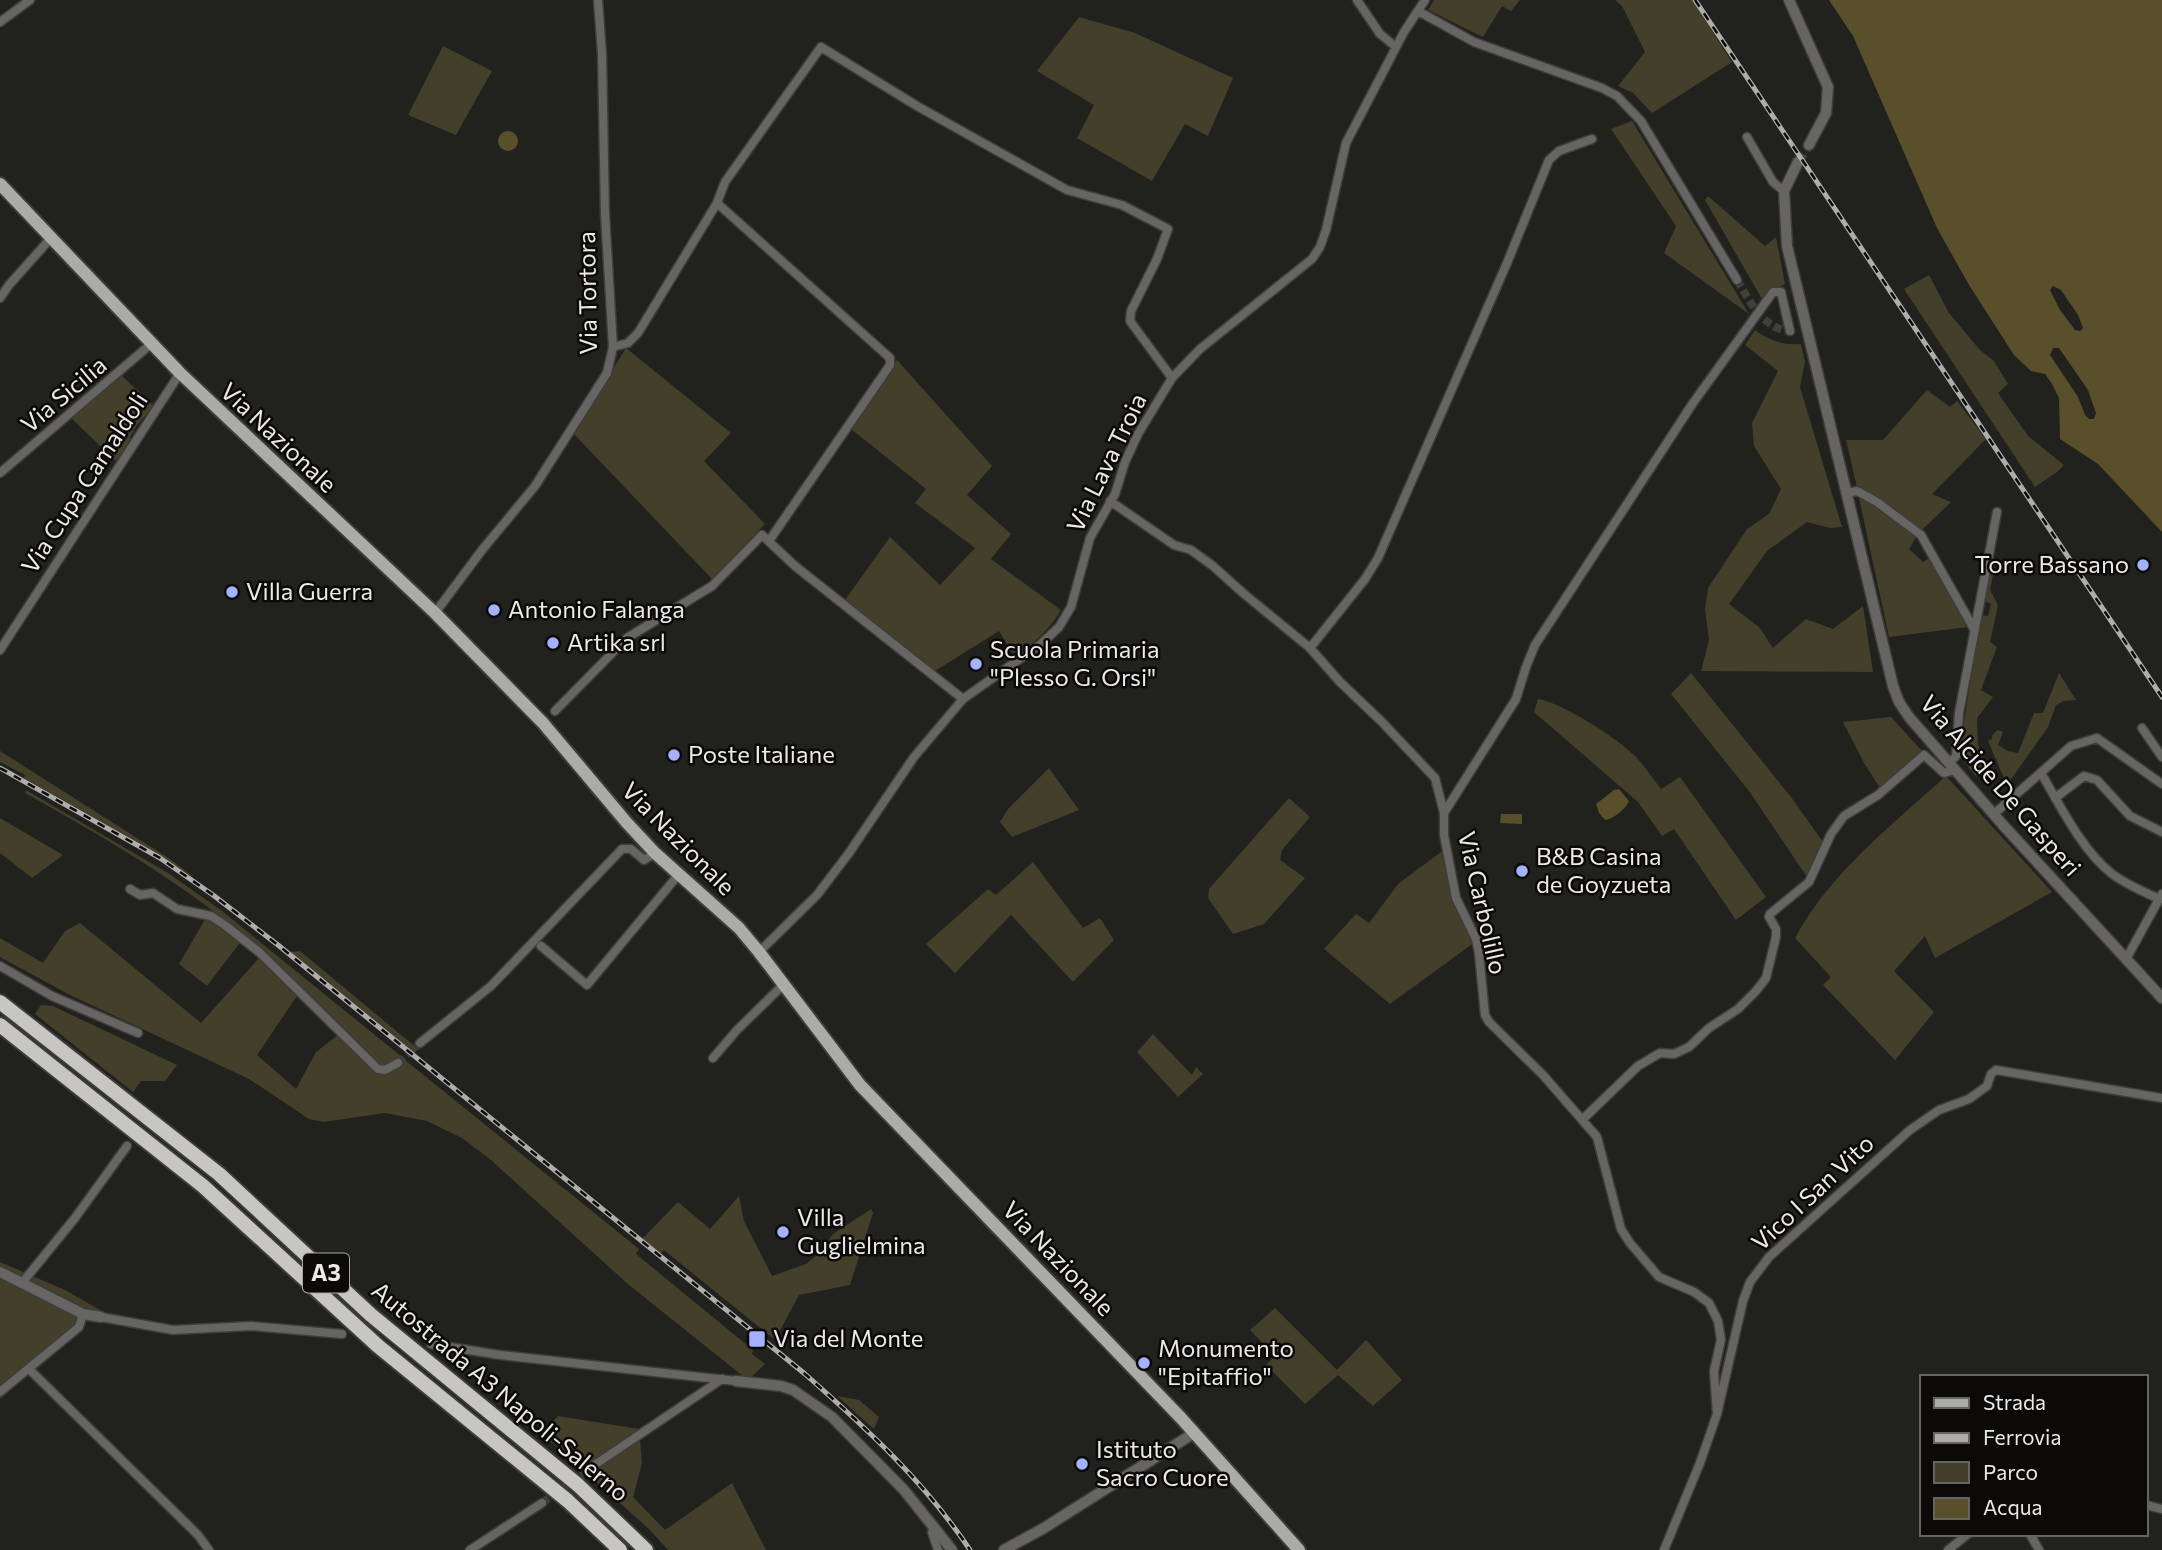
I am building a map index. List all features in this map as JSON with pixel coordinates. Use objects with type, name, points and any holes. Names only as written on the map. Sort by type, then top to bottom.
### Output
[{"type":"highway","name":"Autostrada A3 Napoli-Salerno","points":[[0,1002],[219,1174],[371,1315],[578,1485],[646,1550]]},
{"type":"highway","name":"Autostrada A3 Napoli-Salerno","points":[[0,1026],[203,1186],[378,1346],[568,1502],[620,1550]]},
{"type":"main road","name":"Via Nazionale","points":[[0,184],[180,373],[435,613],[550,716],[627,823],[655,853],[730,920],[759,952],[860,1086],[1194,1433],[1299,1550]]},
{"type":"street","points":[[0,22],[30,0]]},
{"type":"street","name":"Via Tortora","points":[[435,613],[482,550],[536,486],[607,373],[613,347],[605,214],[602,54],[598,0]]},
{"type":"street","points":[[1357,0],[1381,34],[1396,47]]},
{"type":"street","name":"Via Lava Troia","points":[[759,952],[817,895],[914,757],[963,699],[1041,645],[1059,627],[1071,607],[1090,538],[1110,501],[1138,434],[1172,378],[1200,349],[1311,259],[1320,247],[1346,144],[1396,47],[1425,0]]},
{"type":"street","points":[[1789,0],[1828,87],[1826,113],[1809,145]]},
{"type":"street","points":[[1418,11],[1460,36],[1618,96],[1641,121],[1737,280]]},
{"type":"street","points":[[613,347],[628,343],[638,333],[717,203],[725,182],[821,47],[917,106],[1066,190],[1122,205],[1168,229],[1157,259],[1131,312],[1130,321],[1172,378]]},
{"type":"street","points":[[1747,137],[1773,182],[1784,191],[1798,162]]},
{"type":"street","points":[[1310,648],[1378,558],[1507,264],[1549,160],[1559,151],[1592,139]]},
{"type":"street","name":"Via Alcide De Gasperi","points":[[1784,191],[1787,246],[1899,702],[1994,814],[2162,998]]},
{"type":"street","points":[[717,203],[890,358],[890,365],[769,541]]},
{"type":"street","points":[[0,298],[51,239]]},
{"type":"street","points":[[1444,813],[1516,699],[1535,645],[1693,402],[1773,292],[1781,292],[1788,331],[1806,329]]},
{"type":"street","name":"Via Sicilia","points":[[0,473],[151,344]]},
{"type":"street","name":"Via Cupa Camaldoli","points":[[0,650],[180,373]]},
{"type":"street","points":[[1846,493],[1857,491],[1877,502],[1922,535],[1975,629]]},
{"type":"street","name":"Via Carbolillo","points":[[1110,501],[1174,545],[1191,550],[1213,566],[1310,648],[1435,778],[1444,813],[1444,835],[1456,898],[1476,939],[1485,1015],[1489,1023],[1543,1075],[1597,1137],[1621,1229],[1630,1244],[1659,1277],[1694,1292],[1709,1303],[1718,1321],[1721,1340],[1714,1371],[1717,1414]]},
{"type":"street","points":[[1582,1120],[1637,1066],[1660,1053],[1674,1054],[1689,1047],[1709,1028],[1738,1009],[1756,991],[1766,978],[1776,937],[1770,914],[1809,882],[1831,834],[1844,816],[1878,794],[1924,755],[1944,773],[1952,766],[1959,713],[1997,512]]},
{"type":"street","points":[[550,716],[627,638],[712,586],[762,536],[795,566],[963,699]]},
{"type":"street","points":[[2142,729],[2162,757]]},
{"type":"street","points":[[1994,814],[2071,746],[2097,738],[2162,784]]},
{"type":"street","points":[[2041,773],[2098,861],[2113,874],[2161,897],[2126,959]]},
{"type":"street","points":[[2055,798],[2084,776],[2097,780],[2130,816],[2162,832]]},
{"type":"street","points":[[420,1044],[491,986],[622,849],[631,849],[644,860],[655,853]]},
{"type":"street","points":[[541,946],[587,985],[679,874]]},
{"type":"street","points":[[130,889],[140,895],[153,893],[177,909],[211,916],[259,952],[379,1069],[385,1070],[398,1063]]},
{"type":"street","points":[[0,966],[52,996],[138,1033]]},
{"type":"street","points":[[713,1058],[784,984]]},
{"type":"street","name":"Vico I San Vito","points":[[1664,1550],[1717,1414],[1750,1282],[1769,1257],[1910,1130],[1939,1110],[1969,1099],[1987,1086],[1991,1074],[1996,1070],[2162,1098]]},
{"type":"street","points":[[22,1283],[75,1218],[127,1146]]},
{"type":"street","points":[[0,1272],[83,1314],[173,1330],[251,1326],[342,1334]]},
{"type":"street","points":[[0,1392],[79,1327],[83,1314]]},
{"type":"street","points":[[431,1345],[500,1356],[781,1386],[811,1401],[864,1448],[904,1490],[952,1550]]},
{"type":"street","points":[[29,1369],[198,1535],[209,1550]]},
{"type":"street","points":[[587,1470],[722,1379]]},
{"type":"street","points":[[1003,1550],[1044,1528],[1194,1433]]},
{"type":"street","points":[[470,1550],[542,1503]]},
{"type":"street","points":[[935,1527],[932,1532],[937,1550]]},
{"type":"street","points":[[1948,1550],[1966,1536]]},
{"type":"green space","points":[[1434,0],[1520,0],[1511,11],[1502,6],[1483,37],[1428,10]]},
{"type":"green space","points":[[1615,0],[1692,0],[1732,62],[1652,113],[1633,93],[1618,86],[1645,52],[1622,6]]},
{"type":"green space","points":[[1079,17],[1135,33],[1233,78],[1208,136],[1185,124],[1152,181],[1077,138],[1094,105],[1037,71]]},
{"type":"green space","points":[[443,46],[492,71],[456,135],[408,115]]},
{"type":"green space","points":[[1632,121],[1749,314],[1664,253],[1676,226],[1611,129]]},
{"type":"green space","points":[[1708,196],[1765,246],[1776,237],[1785,284],[1771,290],[1762,299],[1705,200]]},
{"type":"green space","points":[[1929,275],[1949,313],[1980,350],[1994,361],[2008,384],[1998,393],[2028,436],[2064,465],[2035,487],[1904,289]]},
{"type":"green space","points":[[1755,330],[1776,342],[1801,344],[1805,362],[1800,387],[1842,527],[1830,528],[1807,522],[1767,551],[1729,604],[1760,628],[1773,648],[1806,619],[1833,629],[1863,606],[1873,672],[1701,671],[1709,640],[1705,609],[1708,588],[1747,529],[1769,514],[1781,489],[1754,446],[1752,423],[1778,371],[1745,345]]},
{"type":"green space","points":[[626,348],[731,433],[704,461],[765,524],[712,579],[573,433]]},
{"type":"green space","points":[[897,360],[992,466],[967,495],[1011,534],[991,559],[1061,610],[1046,630],[1015,657],[999,631],[935,671],[845,600],[890,537],[940,585],[975,548],[915,503],[926,489],[851,429]]},
{"type":"green space","points":[[121,375],[154,406],[137,425],[130,437],[131,441],[117,462],[70,417]]},
{"type":"green space","points":[[1927,390],[1950,407],[1957,401],[1986,439],[1932,494],[1951,502],[1921,531],[1857,487],[1846,440],[1883,440]]},
{"type":"green space","points":[[1859,498],[1875,505],[1916,537],[1909,549],[1923,562],[1931,557],[1968,627],[1889,637]]},
{"type":"green space","points":[[1991,563],[1995,564],[1990,590],[1998,605],[1990,642],[1997,647],[1981,690],[1993,697],[1977,718],[1978,745],[1987,768],[1977,777],[1965,761],[1961,741],[1981,615],[1988,616],[1991,604],[1984,601]]},
{"type":"green space","points":[[1691,673],[1791,797],[1823,842],[1807,877],[1749,791],[1671,694]]},
{"type":"green space","points":[[2059,673],[2076,700],[2056,705],[2048,727],[2007,785],[1988,741],[1998,730],[2003,732],[1998,745],[2018,753],[2034,713],[2043,713]]},
{"type":"green space","points":[[1538,699],[1576,714],[1617,741],[1637,758],[1661,789],[1680,777],[1766,897],[1736,920],[1674,829],[1662,836],[1638,802],[1534,712]]},
{"type":"green space","points":[[1891,717],[1922,751],[1880,788],[1843,722]]},
{"type":"green space","points":[[0,751],[170,859],[195,878],[24,778],[25,775],[0,762]]},
{"type":"green space","points":[[1049,768],[1079,810],[1012,837],[1000,822],[1008,809]]},
{"type":"green space","points":[[1946,776],[2052,892],[1935,958],[1925,936],[1894,971],[1934,1012],[1895,1060],[1823,985],[1831,977],[1795,938],[1809,914],[1844,871]]},
{"type":"green space","points":[[26,790],[168,873],[222,911],[402,1057],[387,1068],[379,1067],[291,978],[206,905],[147,865],[25,793]]},
{"type":"green space","points":[[1289,798],[1310,817],[1282,850],[1280,860],[1305,878],[1264,924],[1233,934],[1208,898],[1209,889]]},
{"type":"green space","points":[[0,818],[63,855],[32,878],[0,853]]},
{"type":"green space","points":[[1445,849],[1453,896],[1475,942],[1390,1004],[1324,949],[1356,914],[1369,923],[1398,884]]},
{"type":"green space","points":[[1033,862],[1083,928],[1100,918],[1114,940],[1073,982],[1011,915],[955,973],[926,944],[988,889],[996,895]]},
{"type":"green space","points":[[207,916],[242,940],[207,986],[179,964]]},
{"type":"green space","points":[[80,923],[201,1023],[260,957],[299,993],[257,1055],[296,1089],[316,1052],[338,1035],[380,1073],[389,1071],[405,1060],[639,1249],[636,1254],[753,1350],[752,1354],[765,1364],[750,1378],[744,1377],[629,1285],[491,1160],[462,1138],[427,1121],[385,1113],[323,1122],[309,1119],[249,1079],[68,994],[0,957],[0,938],[43,963],[65,931]]},
{"type":"green space","points":[[300,951],[418,1049],[414,1054],[289,952]]},
{"type":"green space","points":[[41,1005],[53,1006],[177,1065],[165,1081],[141,1081],[133,1092],[35,1014]]},
{"type":"green space","points":[[1153,1034],[1192,1075],[1196,1067],[1203,1074],[1178,1097],[1137,1052]]},
{"type":"green space","points":[[739,1196],[744,1221],[772,1276],[806,1264],[821,1252],[833,1234],[871,1209],[873,1213],[850,1285],[799,1295],[775,1340],[664,1250],[660,1254],[642,1239],[678,1202],[710,1229]]},
{"type":"green space","points":[[0,1262],[65,1290],[100,1310],[0,1399]]},
{"type":"green space","points":[[1275,1308],[1337,1370],[1366,1340],[1402,1380],[1373,1406],[1338,1375],[1305,1404],[1266,1365],[1275,1356],[1250,1330]]},
{"type":"green space","points":[[837,1396],[859,1400],[879,1417],[874,1429]]},
{"type":"green space","points":[[558,1416],[639,1429],[642,1463],[633,1497],[665,1530],[732,1483],[766,1550],[668,1550],[649,1529],[554,1444],[539,1437]]},
{"type":"water","points":[[1829,0],[2162,0],[2162,532],[2098,464],[2060,439],[2059,398],[2052,384],[2045,374],[2031,371],[2014,355],[1969,285],[1937,228],[1853,36]]},
{"type":"water","points":[[508,131],[515,134],[518,141],[515,148],[508,151],[501,148],[498,141],[501,134]]},
{"type":"water","points":[[1619,789],[1629,801],[1619,813],[1605,820],[1596,804]]},
{"type":"water","points":[[1501,814],[1522,814],[1522,824],[1500,823]]},
{"type":"pier","points":[[2053,286],[2061,290],[2078,315],[2083,328],[2080,331],[2075,330],[2060,310],[2050,290]]},
{"type":"pier","points":[[2053,348],[2059,348],[2088,390],[2096,413],[2094,419],[2085,415],[2078,397],[2050,355]]},
{"type":"tunnel","points":[[1798,162],[1809,145]]},
{"type":"tunnel","points":[[1737,280],[1762,317],[1786,331]]},
{"type":"tunnel","points":[[398,1063],[420,1043]]},
{"type":"tunnel","points":[[542,1503],[587,1470]]},
{"type":"railway","points":[[1695,0],[2162,697]]},
{"type":"railway","points":[[0,768],[160,858],[278,945],[805,1374],[872,1435],[914,1479],[970,1550]]},
{"type":"place","name":"Torre Bassano","points":[[2143,565]]},
{"type":"place","name":"Villa Guerra","points":[[232,592]]},
{"type":"place","name":"Antonio Falanga","points":[[494,610]]},
{"type":"place","name":"Artika srl","points":[[553,643]]},
{"type":"place","name":"Scuola Primaria \"Plesso G. Orsi\"","points":[[976,664]]},
{"type":"place","name":"Poste Italiane","points":[[674,755]]},
{"type":"place","name":"B&B Casina de Goyzueta","points":[[1522,871]]},
{"type":"place","name":"Villa Guglielmina","points":[[783,1232]]},
{"type":"place","name":"Via del Monte","points":[[757,1339]]},
{"type":"place","name":"Monumento \"Epitaffio\"","points":[[1144,1363]]},
{"type":"place","name":"Istituto Sacro Cuore","points":[[1082,1464]]}]
